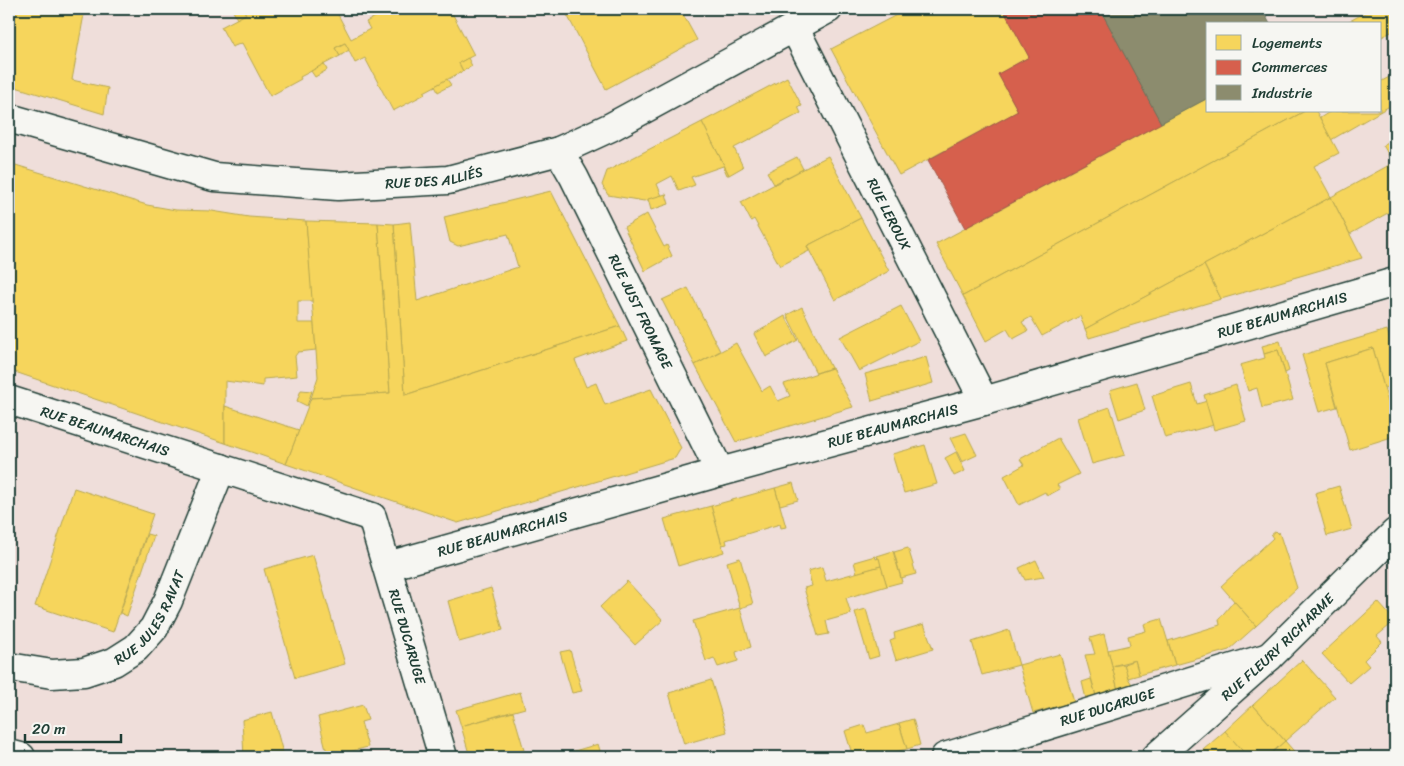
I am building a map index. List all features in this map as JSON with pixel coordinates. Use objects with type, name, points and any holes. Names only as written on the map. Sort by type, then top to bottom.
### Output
[{"type":"street","name":"RUE DES ALLIÉS","points":[[9,118],[214,177],[338,186],[448,180],[560,151],[611,126],[828,9]]},
{"type":"street","name":"RUE LEROUX","points":[[794,27],[984,401]]},
{"type":"street","name":"RUE JUST FROMAGE","points":[[560,151],[720,472]]},
{"type":"street","name":"RUE BEAUMARCHAIS","points":[[388,566],[720,472],[984,401],[1395,282]]},
{"type":"street","name":"RUE BEAUMARCHAIS","points":[[9,400],[372,517]]},
{"type":"street","name":"RUE JULES RAVAT","points":[[9,667],[52,674],[84,672],[114,662],[136,648],[154,628],[168,601],[221,468]]},
{"type":"street","name":"RUE DUCARUGE","points":[[372,517],[443,757]]},
{"type":"street","name":"RUE FLEURY RICHARME","points":[[1156,757],[1269,657],[1395,533]]},
{"type":"street","name":"RUE DUCARUGE","points":[[945,757],[1269,657]]},
{"type":"street","points":[[9,754],[21,757]]},
{"type":"building: Logements","points":[[9,9],[85,9],[72,80],[108,88],[104,114],[9,85]]},
{"type":"building: Logements","points":[[243,9],[246,14],[237,19],[233,11]]},
{"type":"building: Logements","points":[[243,9],[335,9],[351,39],[370,29],[366,22],[390,9],[450,9],[474,55],[459,63],[463,71],[393,111],[365,58],[355,63],[345,43],[335,48],[340,56],[300,77],[301,79],[270,96],[242,43],[232,47],[221,27],[246,14]]},
{"type":"building: Logements","points":[[564,9],[680,9],[697,40],[606,89]]},
{"type":"building: Logements","points":[[908,9],[1003,9],[1029,57],[998,74],[1018,111],[899,175],[831,49]]},
{"type":"building: Logements","points":[[1372,9],[1395,9],[1395,30],[1382,37],[1382,22],[1348,22]]},
{"type":"building: Logements","points":[[345,43],[349,50],[340,56],[335,48]]},
{"type":"building: Logements","points":[[468,58],[472,66],[463,71],[459,63]]},
{"type":"building: Logements","points":[[324,64],[327,70],[315,77],[311,71]]},
{"type":"building: Logements","points":[[1395,74],[1395,103],[1382,111],[1382,81]]},
{"type":"building: Logements","points":[[787,77],[802,106],[798,107],[801,113],[734,148],[743,167],[729,175],[702,122]]},
{"type":"building: Logements","points":[[447,79],[451,85],[438,92],[435,86]]},
{"type":"building: Logements","points":[[1206,99],[1206,112],[1303,112],[963,296],[936,244]]},
{"type":"building: Logements","points":[[1303,112],[1317,112],[1339,153],[1314,166],[1331,197],[1085,329],[1080,316],[1042,336],[1031,317],[1022,322],[1028,331],[1013,339],[1007,329],[986,341],[963,296]]},
{"type":"building: Logements","points":[[1329,112],[1379,112],[1331,140],[1320,118]]},
{"type":"building: Logements","points":[[702,122],[729,175],[727,175],[723,166],[691,177],[695,185],[679,191],[672,176],[657,184],[662,196],[644,201],[608,195],[602,185],[607,171]]},
{"type":"building: Logements","points":[[1395,138],[1395,209],[1350,234],[1331,197],[1393,163],[1383,145]]},
{"type":"building: Logements","points":[[828,156],[861,218],[807,246],[809,251],[780,266],[754,219],[751,221],[741,202]]},
{"type":"building: Logements","points":[[797,157],[803,169],[774,184],[767,172]]},
{"type":"building: Logements","points":[[9,163],[147,205],[176,210],[212,211],[249,217],[306,221],[313,301],[298,301],[298,323],[314,323],[316,350],[298,352],[295,356],[297,376],[263,379],[263,386],[225,381],[225,443],[9,370]]},
{"type":"building: Logements","points":[[551,191],[620,326],[405,395],[394,224],[410,222],[417,301],[518,267],[508,234],[458,246],[450,242],[444,217]]},
{"type":"building: Logements","points":[[666,194],[669,204],[651,210],[648,199]]},
{"type":"building: Logements","points":[[1331,197],[1362,258],[1221,299],[1204,265]]},
{"type":"building: Logements","points":[[647,214],[664,247],[667,245],[672,256],[645,271],[624,227]]},
{"type":"building: Logements","points":[[861,218],[889,271],[835,300],[807,246]]},
{"type":"building: Logements","points":[[306,221],[378,223],[390,393],[311,398],[318,377]]},
{"type":"building: Logements","points":[[378,223],[394,224],[405,395],[620,326],[627,341],[575,360],[586,387],[596,383],[605,405],[651,389],[681,448],[675,458],[458,523],[286,464],[311,398],[390,393]]},
{"type":"building: Logements","points":[[1204,265],[1221,299],[1089,338],[1085,329]]},
{"type":"building: Logements","points":[[688,288],[720,351],[695,365],[662,300]]},
{"type":"building: Logements","points":[[901,306],[919,341],[859,371],[840,337]]},
{"type":"building: Logements","points":[[802,307],[831,368],[816,373],[787,315]]},
{"type":"building: Logements","points":[[785,316],[798,340],[766,357],[754,334]]},
{"type":"building: Logements","points":[[1387,330],[1395,355],[1395,386],[1384,388],[1373,348],[1325,363],[1337,407],[1319,412],[1302,355]]},
{"type":"building: Logements","points":[[1280,341],[1289,371],[1285,373],[1278,350],[1264,354],[1262,346]]},
{"type":"building: Logements","points":[[736,343],[762,391],[770,386],[778,401],[790,396],[784,384],[832,368],[853,407],[736,442],[695,365]]},
{"type":"building: Logements","points":[[1373,348],[1395,427],[1395,436],[1350,450],[1325,363]]},
{"type":"building: Logements","points":[[1278,350],[1293,400],[1262,408],[1257,388],[1248,391],[1240,365],[1265,358],[1264,354]]},
{"type":"building: Logements","points":[[926,357],[933,383],[872,401],[865,374]]},
{"type":"building: Logements","points":[[1137,382],[1145,410],[1119,419],[1110,390]]},
{"type":"building: Logements","points":[[1191,384],[1197,404],[1207,401],[1214,425],[1165,438],[1152,396]]},
{"type":"building: Logements","points":[[1236,385],[1246,421],[1214,430],[1204,395]]},
{"type":"building: Logements","points":[[301,390],[312,391],[307,406],[297,401]]},
{"type":"building: Logements","points":[[225,406],[299,430],[286,464],[225,443]]},
{"type":"building: Logements","points":[[1110,407],[1125,455],[1092,464],[1078,418]]},
{"type":"building: Logements","points":[[966,433],[977,455],[962,462],[950,438]]},
{"type":"building: Logements","points":[[1058,438],[1079,474],[1057,485],[1060,489],[1047,496],[1045,492],[1019,505],[1004,476],[1024,465],[1020,459]]},
{"type":"building: Logements","points":[[925,445],[937,484],[904,493],[892,454]]},
{"type":"building: Logements","points":[[956,452],[965,471],[954,476],[945,458]]},
{"type":"building: Logements","points":[[793,483],[798,500],[780,505],[775,488]]},
{"type":"building: Logements","points":[[1339,486],[1352,529],[1327,536],[1315,493]]},
{"type":"building: Logements","points":[[74,488],[153,514],[113,632],[35,606]]},
{"type":"building: Logements","points":[[775,488],[786,527],[781,528],[780,524],[726,540],[727,544],[722,545],[711,506]]},
{"type":"building: Logements","points":[[711,506],[724,552],[678,566],[664,519]]},
{"type":"building: Logements","points":[[1276,531],[1279,534],[1279,532],[1297,588],[1256,626],[1221,586],[1273,538],[1271,535]]},
{"type":"building: Logements","points":[[147,534],[154,536],[127,616],[120,613]]},
{"type":"building: Logements","points":[[908,548],[916,574],[901,578],[894,552]]},
{"type":"building: Logements","points":[[893,551],[902,582],[887,586],[877,556]]},
{"type":"building: Logements","points":[[313,555],[345,664],[295,678],[264,569]]},
{"type":"building: Logements","points":[[875,556],[876,559],[879,558],[881,566],[857,573],[854,562]]},
{"type":"building: Logements","points":[[740,558],[753,604],[740,608],[727,562]]},
{"type":"building: Logements","points":[[1036,560],[1044,577],[1025,580],[1019,568]]},
{"type":"building: Logements","points":[[881,566],[887,586],[846,598],[851,614],[826,621],[829,634],[818,636],[804,588],[812,586],[808,571],[822,567],[826,581]]},
{"type":"building: Logements","points":[[627,581],[663,620],[635,645],[600,607]]},
{"type":"building: Logements","points":[[491,588],[503,630],[459,642],[448,601]]},
{"type":"building: Logements","points":[[1234,601],[1256,626],[1229,650],[1175,665],[1168,641],[1220,625],[1219,619]]},
{"type":"building: Logements","points":[[1378,602],[1395,621],[1377,636],[1382,642],[1364,660],[1369,666],[1349,683],[1322,654]]},
{"type":"building: Logements","points":[[740,608],[751,647],[736,652],[738,661],[718,667],[714,658],[706,661],[693,621]]},
{"type":"building: Logements","points":[[866,609],[879,656],[869,659],[855,612]]},
{"type":"building: Logements","points":[[1161,619],[1175,665],[1139,675],[1135,660],[1112,666],[1108,650],[1130,645],[1128,636],[1146,631],[1144,624]]},
{"type":"building: Logements","points":[[924,624],[933,649],[896,660],[890,641],[895,639],[894,633]]},
{"type":"building: Logements","points":[[1009,630],[1019,665],[982,675],[972,642]]},
{"type":"building: Logements","points":[[1104,634],[1118,690],[1096,696],[1085,655],[1095,654],[1090,638]]},
{"type":"building: Logements","points":[[570,650],[582,691],[572,693],[560,652]]},
{"type":"building: Logements","points":[[1060,654],[1074,702],[1033,713],[1019,665]]},
{"type":"building: Logements","points":[[1135,660],[1139,675],[1128,678],[1124,664]]},
{"type":"building: Logements","points":[[1302,660],[1335,697],[1285,741],[1253,705]]},
{"type":"building: Logements","points":[[1124,664],[1128,678],[1133,686],[1118,690],[1112,666]]},
{"type":"building: Logements","points":[[1091,679],[1096,696],[1086,699],[1082,682]]},
{"type":"building: Logements","points":[[711,680],[727,732],[684,744],[669,693]]},
{"type":"building: Logements","points":[[520,692],[525,708],[461,726],[456,710]]},
{"type":"building: Logements","points":[[363,705],[368,720],[361,722],[368,747],[328,757],[318,717]]},
{"type":"building: Logements","points":[[1253,705],[1285,741],[1267,757],[1247,757],[1225,731]]},
{"type":"building: Logements","points":[[272,712],[284,757],[244,757],[242,720]]},
{"type":"building: Logements","points":[[513,712],[524,750],[499,757],[470,757],[461,726]]},
{"type":"building: Logements","points":[[913,719],[920,745],[907,749],[899,723]]},
{"type":"building: Logements","points":[[899,724],[907,749],[875,757],[853,757],[845,731],[864,725],[867,733]]},
{"type":"building: Logements","points":[[1225,731],[1247,756],[1196,757],[1203,750]]},
{"type":"building: Logements","points":[[1285,741],[1299,757],[1267,757]]},
{"type":"building: Logements","points":[[598,744],[602,757],[573,757],[571,752]]},
{"type":"building: Commerces","points":[[1009,9],[1100,9],[1161,123],[965,228],[928,160],[1018,111],[998,74],[1029,57],[1004,11]]},
{"type":"building: Industrie","points":[[1100,9],[1262,9],[1269,22],[1206,22],[1206,99],[1161,123]]}]
